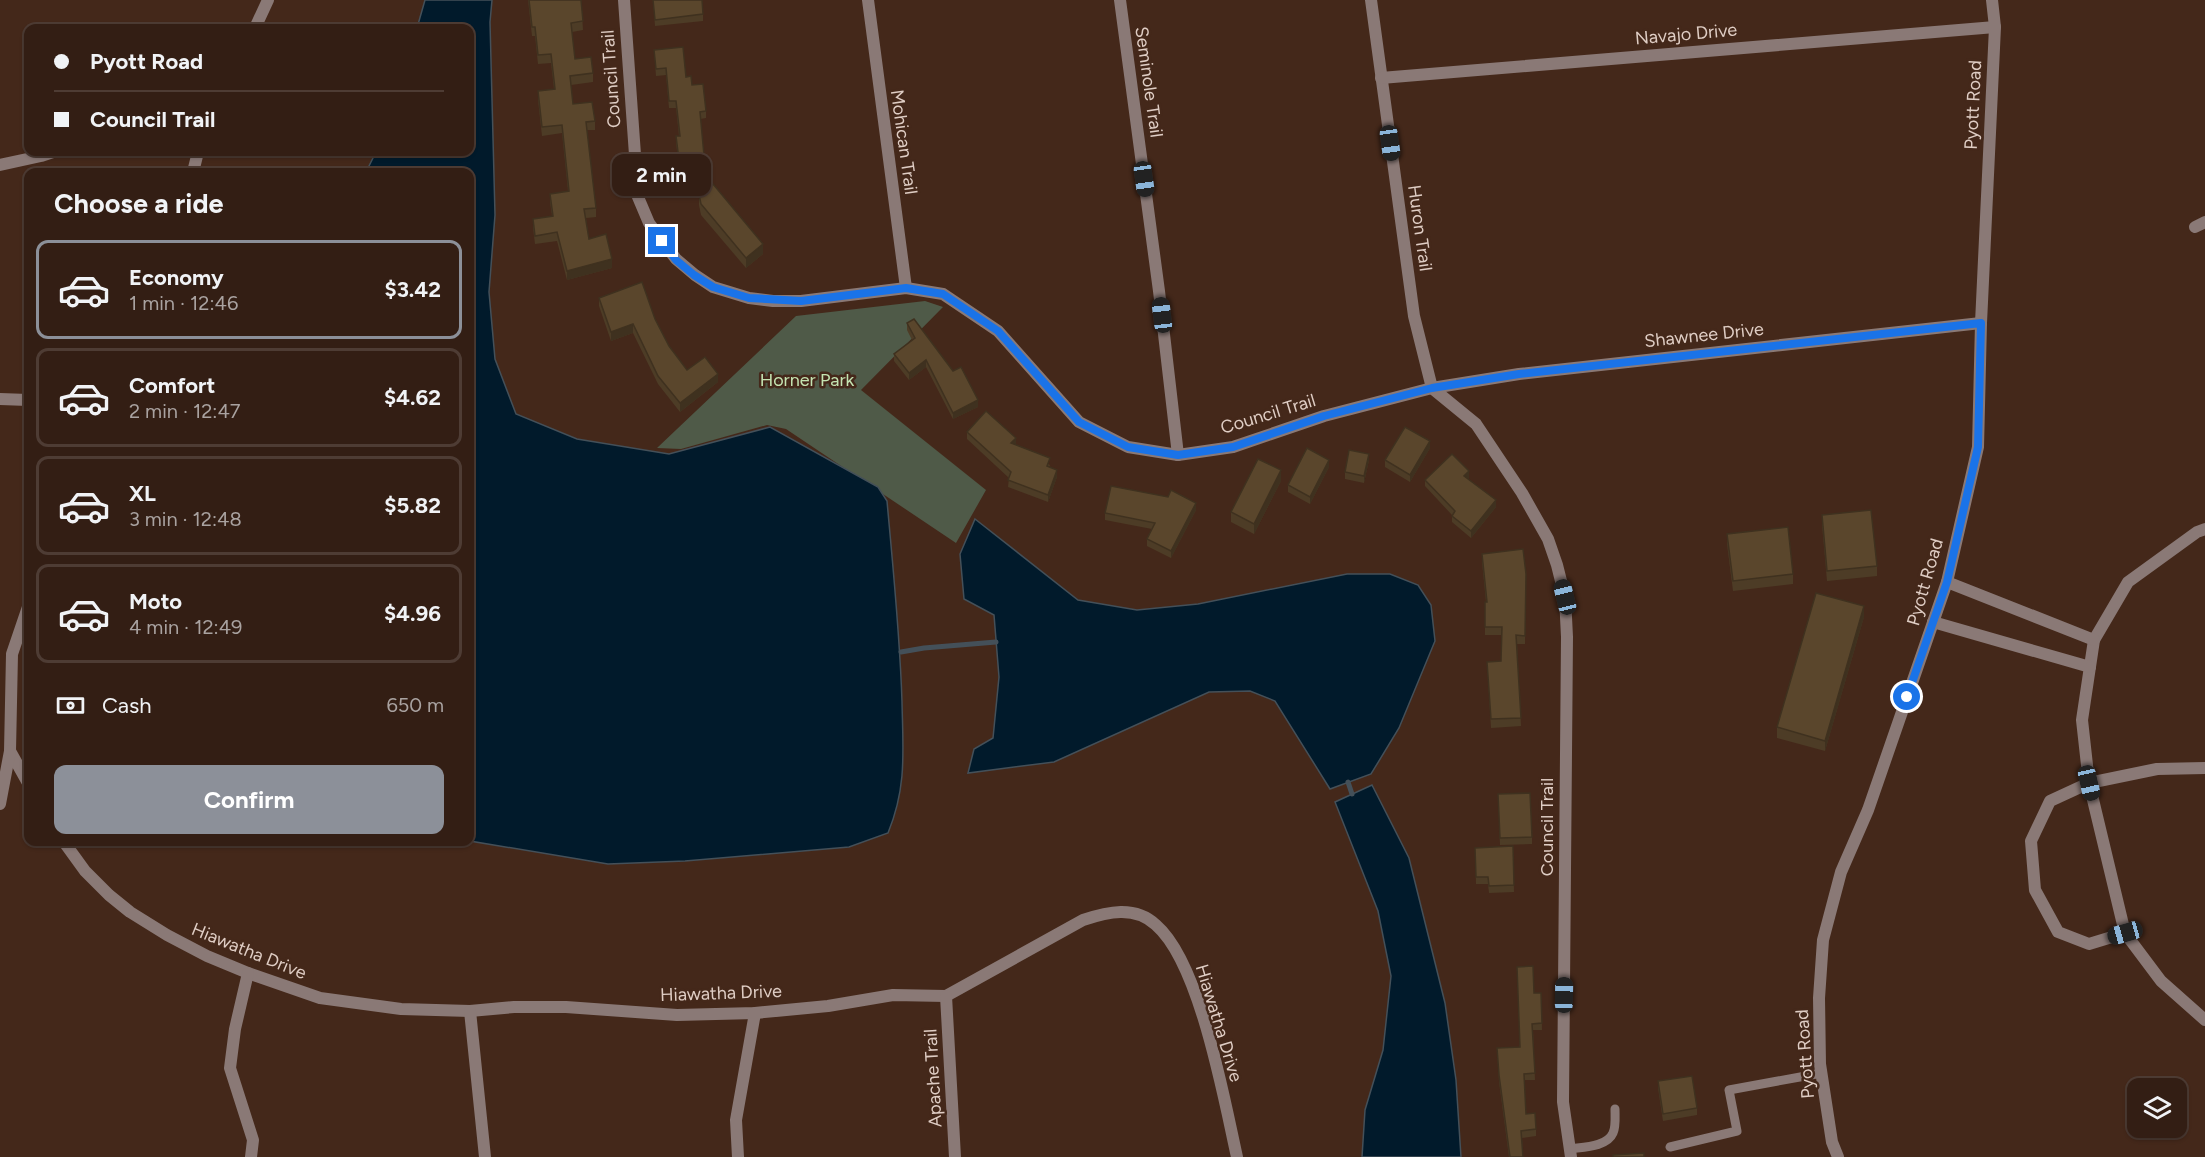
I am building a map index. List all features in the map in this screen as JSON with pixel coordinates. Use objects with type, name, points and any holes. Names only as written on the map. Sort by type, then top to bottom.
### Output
[{"type":"street","points":[[257,24],[267,0]]},
{"type":"street","name":"Council Trail","points":[[624,0],[639,197],[649,223],[676,260],[713,287],[749,298],[773,301],[801,301],[906,288],[943,294],[998,331],[1079,422],[1128,447],[1178,455],[1233,447],[1324,416],[1432,388],[1476,424],[1522,493],[1548,539],[1565,597],[1567,647],[1563,1102],[1570,1153]]},
{"type":"street","name":"Mohican Trail","points":[[868,0],[906,288]]},
{"type":"street","name":"Seminole Trail","points":[[1120,0],[1159,291],[1178,455]]},
{"type":"street","name":"Huron Trail","points":[[1371,0],[1414,316],[1432,388]]},
{"type":"street","name":"Pyott Road","points":[[1838,1157],[1832,1142],[1822,1073],[1819,998],[1823,940],[1840,872],[1868,810],[1947,582],[1978,447],[1981,323],[1995,27],[1992,0]]},
{"type":"street","name":"Navajo Drive","points":[[1381,78],[1995,27]]},
{"type":"street","points":[[0,165],[41,156]]},
{"type":"street","name":"Shawnee Drive","points":[[1432,388],[1519,374],[1981,323]]},
{"type":"street","points":[[0,399],[24,400]]},
{"type":"street","points":[[2205,529],[2197,532],[2128,582],[2094,640],[2082,720],[2089,783],[2125,933],[2161,981],[2205,1020]]},
{"type":"street","points":[[1947,582],[2094,640]]},
{"type":"street","points":[[0,804],[10,752],[6,655],[24,616]]},
{"type":"street","points":[[1933,622],[2090,667]]},
{"type":"street","points":[[10,752],[24,776]]},
{"type":"street","points":[[2125,933],[2089,944],[2058,932],[2035,890],[2031,841],[2049,801],[2089,783],[2157,769],[2205,768]]},
{"type":"street","name":"Hiawatha Drive","points":[[67,846],[85,871],[109,895],[130,912],[167,935],[248,973],[320,998],[401,1010],[470,1011],[514,1007],[566,1007],[676,1015],[755,1013],[828,1006],[893,995],[946,996],[1083,920],[1107,912],[1123,911],[1141,916],[1156,924],[1169,939],[1191,985],[1206,1028],[1237,1157]]},
{"type":"street","points":[[248,973],[235,1029],[230,1068],[253,1140],[251,1157]]},
{"type":"street","name":"Apache Trail","points":[[946,996],[955,1157]]},
{"type":"street","points":[[470,1011],[485,1157]]},
{"type":"street","points":[[738,1157],[736,1120],[755,1013]]},
{"type":"lane","points":[[1670,1147],[1737,1131],[1729,1090],[1822,1073]]},
{"type":"lane","points":[[1570,1153],[1608,1140],[1614,1132],[1615,1109]]},
{"type":"green space","name":"Horner Park","points":[[925,301],[943,307],[861,390],[986,490],[956,543],[786,429],[767,425],[681,449],[657,448],[796,316]]},
{"type":"water","points":[[425,0],[492,0],[490,22],[495,215],[489,292],[495,359],[516,414],[577,439],[669,454],[770,427],[878,487],[887,501],[900,652],[903,753],[898,800],[888,833],[849,847],[685,861],[608,864],[474,842],[474,168],[368,168],[374,156],[474,156],[474,24],[418,24]]},
{"type":"water","points":[[975,519],[1078,600],[1137,610],[1198,604],[1347,574],[1390,574],[1418,585],[1431,605],[1435,641],[1399,728],[1371,774],[1330,789],[1275,701],[1250,691],[1209,692],[1054,762],[968,773],[974,749],[993,738],[999,677],[994,615],[964,599],[960,554]]},
{"type":"water","points":[[1372,785],[1409,858],[1445,1003],[1456,1080],[1461,1157],[1362,1157],[1365,1110],[1383,1050],[1391,976],[1378,911],[1335,802]]},
{"type":"building","points":[[529,0],[581,0],[583,21],[571,23],[575,59],[591,57],[593,73],[570,76],[573,104],[592,102],[595,121],[586,122],[596,208],[584,209],[589,239],[606,234],[612,259],[567,271],[557,232],[535,236],[533,219],[553,216],[550,194],[569,191],[562,125],[542,127],[538,91],[555,89],[551,54],[538,55]]},
{"type":"building","points":[[653,0],[702,0],[703,14],[655,20]]},
{"type":"building","points":[[683,47],[686,77],[691,76],[692,85],[703,84],[706,111],[700,112],[705,166],[680,168],[676,136],[680,136],[676,101],[669,101],[666,68],[656,69],[654,50]]},
{"type":"building","points":[[713,184],[763,244],[746,258],[701,204],[699,195]]},
{"type":"building","points":[[642,282],[655,319],[669,346],[687,370],[705,357],[718,374],[680,403],[658,376],[633,324],[611,332],[599,298]]},
{"type":"building","points":[[914,319],[953,371],[961,367],[978,400],[953,413],[926,360],[909,373],[894,354],[915,338],[907,323]]},
{"type":"building","points":[[986,411],[1016,438],[1011,443],[1050,458],[1047,466],[1057,470],[1048,495],[1008,480],[1011,472],[967,432]]},
{"type":"building","points":[[1405,427],[1430,441],[1410,475],[1385,460]]},
{"type":"building","points":[[1307,448],[1329,460],[1310,497],[1288,485]]},
{"type":"building","points":[[1349,450],[1369,454],[1364,476],[1345,472]]},
{"type":"building","points":[[1452,454],[1469,471],[1464,476],[1496,500],[1471,531],[1452,516],[1455,511],[1425,480]]},
{"type":"building","points":[[1258,459],[1281,470],[1254,524],[1231,512]]},
{"type":"building","points":[[1111,486],[1168,497],[1171,490],[1196,503],[1171,551],[1147,539],[1155,523],[1105,513]]},
{"type":"building","points":[[1871,510],[1877,566],[1827,571],[1822,515]]},
{"type":"building","points":[[1788,527],[1793,574],[1733,581],[1727,534]]},
{"type":"building","points":[[1523,549],[1526,574],[1525,636],[1516,635],[1521,718],[1491,719],[1487,662],[1501,661],[1502,627],[1485,627],[1485,602],[1487,602],[1482,554]]},
{"type":"building","points":[[1816,593],[1864,606],[1825,741],[1777,727]]},
{"type":"building","points":[[1530,793],[1532,837],[1500,838],[1498,794]]},
{"type":"building","points":[[1513,846],[1514,885],[1489,886],[1488,877],[1476,877],[1475,848]]},
{"type":"building","points":[[1533,966],[1534,993],[1541,993],[1542,1023],[1532,1024],[1535,1073],[1524,1074],[1526,1114],[1535,1113],[1536,1129],[1521,1131],[1523,1157],[1510,1157],[1497,1048],[1520,1047],[1517,967]]},
{"type":"building","points":[[1692,1076],[1697,1108],[1663,1114],[1658,1081]]},
{"type":"building","points":[[1644,1153],[1644,1157],[1613,1157],[1613,1155]]},
{"type":"waterway","points":[[901,652],[996,642]]},
{"type":"waterway","points":[[1348,782],[1352,794]]},
{"type":"route","points":[[662,241],[676,260],[694,275],[713,287],[749,298],[801,301],[906,288],[943,294],[998,331],[1079,422],[1128,447],[1178,455],[1233,447],[1360,405],[1432,388],[1519,374],[1981,323],[1978,447],[1947,582],[1907,697]]}]
